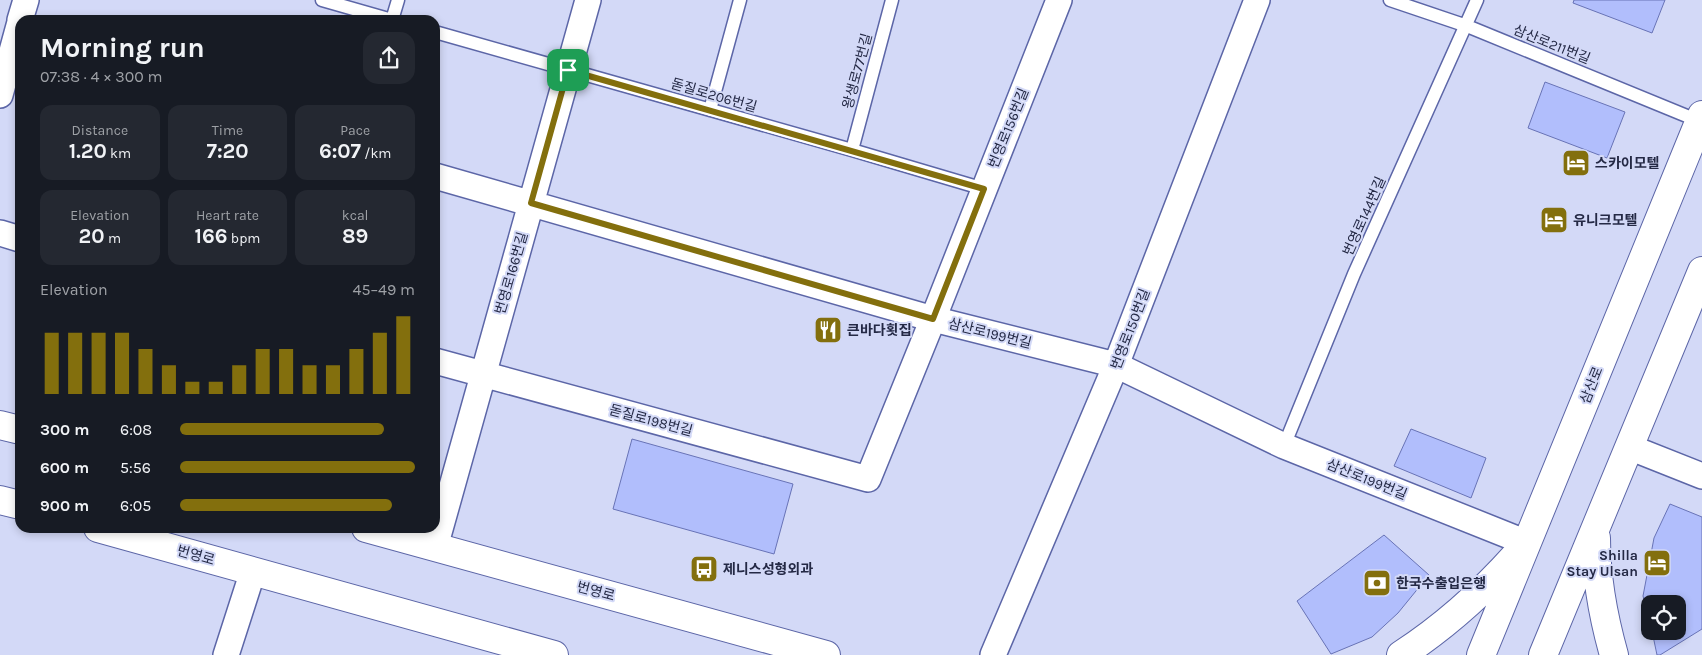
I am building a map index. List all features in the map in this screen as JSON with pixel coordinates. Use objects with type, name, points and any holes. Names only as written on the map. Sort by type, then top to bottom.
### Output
[{"type":"main road","name":"삼산로","points":[[1481,655],[1701,118]]},
{"type":"main road","points":[[1543,655],[1702,271]]},
{"type":"main road","points":[[0,425],[15,429]]},
{"type":"main road","points":[[0,500],[15,504]]},
{"type":"main road","points":[[1596,528],[1596,567],[1602,609],[1614,655]]},
{"type":"main road","name":"번영로","points":[[116,533],[554,655]]},
{"type":"main road","name":"번영로","points":[[384,533],[826,655]]},
{"type":"main road","points":[[1402,655],[1439,628],[1476,596],[1527,543]]},
{"type":"street","points":[[22,15],[26,0]]},
{"type":"street","name":"번영로166번길","points":[[440,529],[588,0]]},
{"type":"street","name":"번영로156번길","points":[[868,478],[1059,0]]},
{"type":"street","name":"번영로150번길","points":[[993,655],[1116,365],[1257,0]]},
{"type":"street","points":[[0,95],[15,38]]},
{"type":"street","name":"삼산로199번길","points":[[440,177],[933,319],[1116,365],[1284,446],[1527,543]]},
{"type":"street","points":[[0,234],[15,238]]},
{"type":"street","name":"돋질로198번길","points":[[440,362],[868,478]]},
{"type":"street","points":[[1629,447],[1702,476]]},
{"type":"street","name":"번영로166번길","points":[[435,547],[439,533]]},
{"type":"street","points":[[226,655],[253,571]]},
{"type":"lane","points":[[322,0],[374,15]]},
{"type":"lane","points":[[394,15],[398,0]]},
{"type":"lane","points":[[710,110],[740,0]]},
{"type":"lane","name":"왕생로77번길","points":[[852,150],[892,0]]},
{"type":"lane","name":"삼산로211번길","points":[[1390,0],[1467,26],[1701,118]]},
{"type":"lane","name":"번영로144번길","points":[[1284,446],[1354,274],[1467,26],[1477,0]]},
{"type":"lane","name":"돋질로206번길","points":[[440,33],[984,189]]},
{"type":"building","points":[[1574,0],[1665,0],[1652,33],[1573,3]]},
{"type":"building","points":[[1545,82],[1625,112],[1607,158],[1528,128]]},
{"type":"building","points":[[1411,429],[1486,458],[1471,498],[1394,466]]},
{"type":"building","points":[[632,439],[793,484],[774,554],[613,509]]},
{"type":"building","points":[[1670,504],[1702,517],[1702,629],[1686,639],[1686,595],[1643,595],[1654,538]]},
{"type":"building","points":[[1384,535],[1429,575],[1398,613],[1372,637],[1331,654],[1297,601]]},
{"type":"building","points":[[1654,640],[1684,640],[1660,655],[1657,655]]},
{"type":"place","name":"스카이모텔","points":[[1576,163]]},
{"type":"place","name":"유니크모텔","points":[[1554,220]]},
{"type":"place","name":"큰바다횟집","points":[[828,330]]},
{"type":"place","name":"Shilla Stay Ulsan","points":[[1657,563]]},
{"type":"place","name":"제니스성형외과","points":[[704,569]]},
{"type":"place","name":"한국수출입은행","points":[[1377,583]]},
{"type":"route","points":[[568,70],[984,189],[933,319],[531,203],[568,70]]}]
